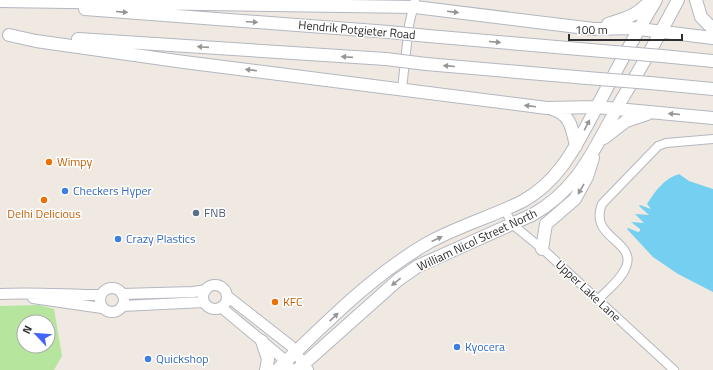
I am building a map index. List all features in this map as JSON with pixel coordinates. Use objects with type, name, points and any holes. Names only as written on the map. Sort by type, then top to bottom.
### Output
[{"type":"main road","points":[[594,29],[628,19],[651,0]]},
{"type":"main road","name":"William Nicol Street North","points":[[285,367],[296,353],[358,294],[399,261],[428,243],[505,210],[537,193],[551,181],[576,146],[638,29],[656,0]]},
{"type":"main road","name":"William Nicol Street North","points":[[303,368],[398,280],[418,266],[544,208],[565,191],[597,147],[678,0]]},
{"type":"main road","points":[[696,0],[701,18],[713,29]]},
{"type":"main road","points":[[0,1],[417,4],[594,29],[638,29],[713,38]]},
{"type":"main road","name":"Hendrik Potgieter Road","points":[[0,1],[171,16],[390,32],[713,61]]},
{"type":"main road","points":[[4,34],[36,41],[184,62],[547,108],[617,109],[713,118]]},
{"type":"main road","points":[[4,34],[386,59],[426,64],[713,89]]},
{"type":"main road","points":[[547,108],[563,113],[568,117],[576,146]]},
{"type":"main road","points":[[542,249],[546,224],[578,194],[592,167],[597,147],[626,121],[652,112]]},
{"type":"main road","points":[[262,340],[268,359],[266,370]]},
{"type":"street","points":[[402,89],[409,25],[417,4]]},
{"type":"street","points":[[598,300],[621,275],[628,263],[625,252],[603,229],[599,222],[598,217],[602,204],[658,146],[666,143],[713,139]]},
{"type":"street","name":"Upper Lake Lane","points":[[505,210],[512,224],[542,249],[674,370]]},
{"type":"street","points":[[122,294],[186,292],[206,290],[214,285],[218,285],[226,290],[228,300],[222,308],[214,310],[206,306],[204,302],[203,298],[206,290]]},
{"type":"street","points":[[102,308],[99,301],[100,295],[104,290],[112,288],[120,290],[124,298],[122,306]]},
{"type":"street","points":[[25,295],[38,292],[68,296],[100,295]]},
{"type":"street","points":[[0,294],[25,295],[46,300],[102,308],[112,312],[122,306],[204,302]]},
{"type":"street","points":[[228,296],[287,343],[296,353],[303,368]]},
{"type":"street","points":[[222,308],[262,340],[285,367]]},
{"type":"green space","points":[[39,305],[54,309],[55,314],[16,314],[16,354],[56,354],[56,321],[62,356],[54,370],[0,370],[0,306]]},
{"type":"water","points":[[679,174],[689,181],[713,189],[713,292],[678,274],[653,257],[627,229],[628,228],[638,232],[640,231],[640,229],[631,222],[644,223],[635,214],[649,215],[639,206],[640,205],[651,209],[647,204],[657,190],[669,179]]},
{"type":"place","name":"Wimpy","points":[[49,162]]},
{"type":"place","name":"Checkers Hyper","points":[[65,191]]},
{"type":"place","name":"Delhi Delicious","points":[[44,200]]},
{"type":"place","name":"FNB","points":[[196,213]]},
{"type":"place","name":"Crazy Plastics","points":[[118,239]]},
{"type":"place","name":"KFC","points":[[275,302]]},
{"type":"place","name":"Kyocera","points":[[457,347]]},
{"type":"place","name":"Quickshop","points":[[148,359]]}]
